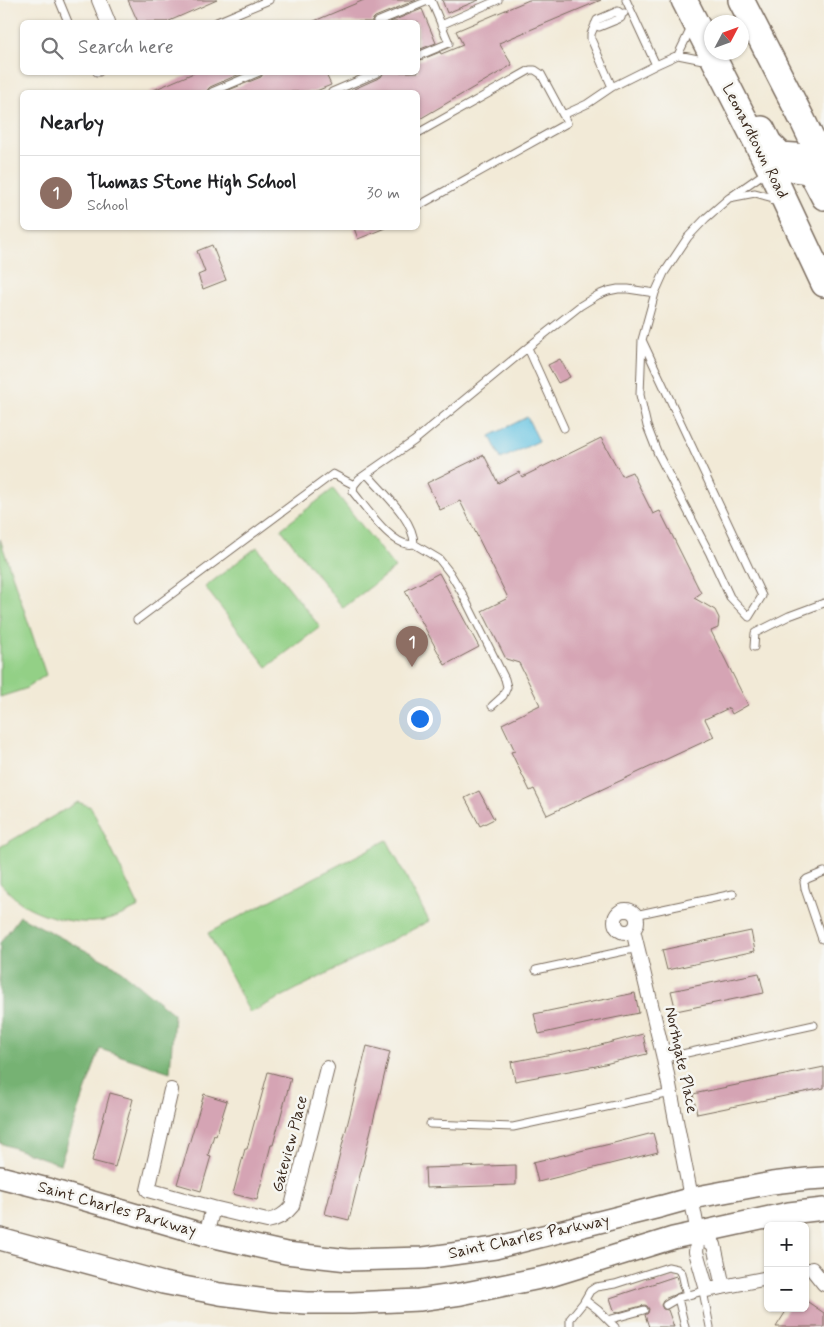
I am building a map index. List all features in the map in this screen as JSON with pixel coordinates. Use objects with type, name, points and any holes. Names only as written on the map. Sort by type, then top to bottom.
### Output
[{"type":"highway","points":[[719,69],[750,104],[769,144],[781,156],[823,160],[814,125],[741,0]]},
{"type":"highway","name":"Leonardtown Road","points":[[690,10],[770,169],[817,281]]},
{"type":"highway","points":[[770,169],[809,172],[812,174],[824,197]]},
{"type":"main road","name":"Saint Charles Parkway","points":[[0,1177],[206,1235],[286,1253],[348,1260],[424,1258],[495,1248],[692,1198],[772,1183],[824,1178]]},
{"type":"main road","points":[[0,1240],[163,1283],[220,1294],[276,1301],[351,1304],[419,1300],[461,1294],[541,1278],[673,1238],[789,1213],[824,1209]]},
{"type":"street","points":[[99,0],[107,20]]},
{"type":"street","points":[[629,910],[635,914],[637,922],[633,930],[628,932],[620,931],[615,925],[615,918],[619,912],[629,910]]},
{"type":"street","name":"Northgate Place","points":[[633,930],[664,1058],[692,1198],[698,1233],[696,1252],[705,1291]]},
{"type":"street","name":"Gateview Place","points":[[213,1208],[267,1221],[276,1219],[288,1212],[292,1206],[327,1068]]},
{"type":"street","points":[[171,1090],[148,1190],[213,1208],[206,1235]]},
{"type":"street","points":[[698,1233],[714,1245],[723,1286]]},
{"type":"street","points":[[814,1269],[824,1284]]},
{"type":"street","points":[[705,1291],[764,1279]]},
{"type":"lane","points":[[58,0],[67,20]]},
{"type":"lane","points":[[222,20],[269,0]]},
{"type":"lane","points":[[382,20],[430,0],[449,43],[420,55]]},
{"type":"lane","points":[[441,24],[498,0]]},
{"type":"lane","points":[[626,0],[656,65]]},
{"type":"lane","points":[[612,87],[590,34],[597,20],[618,11],[622,14],[631,10]]},
{"type":"lane","points":[[678,55],[690,10]]},
{"type":"lane","points":[[563,116],[587,104],[612,87],[678,55],[693,57],[719,69]]},
{"type":"lane","points":[[420,132],[530,70],[535,70],[541,74],[567,123],[420,205]]},
{"type":"lane","points":[[217,90],[252,75]]},
{"type":"lane","points":[[337,90],[373,75]]},
{"type":"lane","points":[[642,340],[762,596],[749,617],[730,597],[658,454],[647,426],[640,395],[642,340],[655,293],[664,273],[688,236],[729,198],[770,169]]},
{"type":"lane","points":[[729,198],[755,194],[772,198],[777,206]]},
{"type":"lane","points":[[492,706],[503,696],[507,687],[505,679],[450,573],[439,559],[414,544],[404,544],[392,538],[353,492],[354,484],[414,441],[580,306],[598,295],[618,289],[655,293]]},
{"type":"lane","points":[[528,348],[564,428]]},
{"type":"lane","points":[[137,620],[333,474],[354,484]]},
{"type":"lane","points":[[367,474],[405,518],[414,536],[414,544]]},
{"type":"lane","points":[[754,647],[755,633],[789,616],[824,603]]},
{"type":"lane","points":[[822,939],[804,882],[824,872]]},
{"type":"lane","points":[[635,914],[733,894]]},
{"type":"lane","points":[[536,970],[638,948]]},
{"type":"lane","points":[[664,1058],[814,1025]]},
{"type":"lane","points":[[430,1124],[513,1127],[671,1093]]},
{"type":"lane","points":[[570,1327],[570,1319],[590,1291],[596,1287],[615,1284],[668,1267],[677,1269],[682,1273],[687,1296]]},
{"type":"lane","points":[[666,1305],[678,1298],[705,1291],[710,1327]]},
{"type":"lane","points":[[678,1298],[685,1327]]},
{"type":"lane","points":[[584,1300],[598,1310],[614,1327]]},
{"type":"lane","points":[[608,1320],[644,1310]]},
{"type":"green space","points":[[333,489],[395,568],[343,608],[281,529]]},
{"type":"green space","points":[[0,539],[46,675],[25,689],[0,697]]},
{"type":"green space","points":[[257,547],[320,627],[267,667],[205,587]]},
{"type":"green space","points":[[78,802],[91,807],[139,907],[108,920],[93,922],[71,921],[38,912],[20,902],[0,883],[0,847]]},
{"type":"green space","points":[[387,840],[429,921],[250,1013],[208,933]]},
{"type":"green space","points":[[20,916],[115,966],[174,1014],[170,1072],[100,1049],[60,1164],[0,1143],[0,943]]},
{"type":"water","points":[[527,417],[539,441],[501,459],[490,436]]},
{"type":"building","points":[[128,0],[217,0],[172,20],[137,20]]},
{"type":"building","points":[[364,0],[416,0],[375,17],[373,20],[317,20]]},
{"type":"building","points":[[442,0],[479,0],[447,13]]},
{"type":"building","points":[[529,0],[601,0],[499,43],[512,65],[420,119],[420,90],[354,90],[382,75],[420,75],[420,60],[463,45],[456,31]]},
{"type":"building","points":[[422,9],[436,43],[420,49],[420,20],[395,20]]},
{"type":"building","points":[[189,75],[237,75],[210,87],[208,90],[154,90]]},
{"type":"building","points":[[262,75],[326,75],[331,85],[319,90],[229,90]]},
{"type":"building","points":[[355,230],[380,230],[358,239]]},
{"type":"building","points":[[212,245],[226,280],[203,289],[198,275],[205,272],[197,251]]},
{"type":"building","points":[[560,359],[570,377],[558,383],[548,365]]},
{"type":"building","points":[[601,438],[622,476],[632,472],[653,514],[660,511],[701,593],[694,598],[715,610],[719,618],[718,628],[711,631],[748,705],[732,714],[729,708],[705,719],[714,737],[547,815],[534,789],[530,791],[511,752],[515,751],[502,724],[540,705],[519,663],[506,659],[482,611],[508,598],[460,501],[440,510],[427,483],[484,455],[498,483],[519,472],[522,477]]},
{"type":"building","points":[[439,573],[479,647],[445,665],[405,591]]},
{"type":"building","points":[[479,791],[494,819],[480,826],[465,798]]},
{"type":"building","points":[[751,931],[755,951],[667,970],[662,950]]},
{"type":"building","points":[[759,973],[764,993],[676,1011],[671,991]]},
{"type":"building","points":[[635,993],[639,1013],[539,1034],[534,1014]]},
{"type":"building","points":[[643,1034],[647,1054],[596,1066],[515,1081],[511,1062],[589,1048]]},
{"type":"building","points":[[367,1046],[390,1052],[349,1220],[325,1214]]},
{"type":"building","points":[[824,1067],[824,1088],[697,1114],[693,1094]]},
{"type":"building","points":[[268,1072],[291,1078],[257,1200],[233,1194]]},
{"type":"building","points":[[110,1093],[133,1099],[115,1167],[92,1161]]},
{"type":"building","points":[[204,1094],[227,1101],[208,1155],[211,1156],[201,1191],[177,1184]]},
{"type":"building","points":[[653,1133],[658,1152],[538,1182],[533,1162]]},
{"type":"building","points":[[516,1165],[516,1185],[426,1188],[425,1168]]},
{"type":"building","points":[[676,1276],[681,1292],[664,1299],[661,1305],[663,1309],[668,1310],[674,1327],[649,1327],[645,1315],[649,1309],[645,1305],[615,1313],[610,1298]]},
{"type":"building","points":[[809,1303],[824,1313],[824,1327],[776,1327],[785,1312],[809,1312]]},
{"type":"place","name":"Thomas Stone High School","points":[[412,667]]}]
